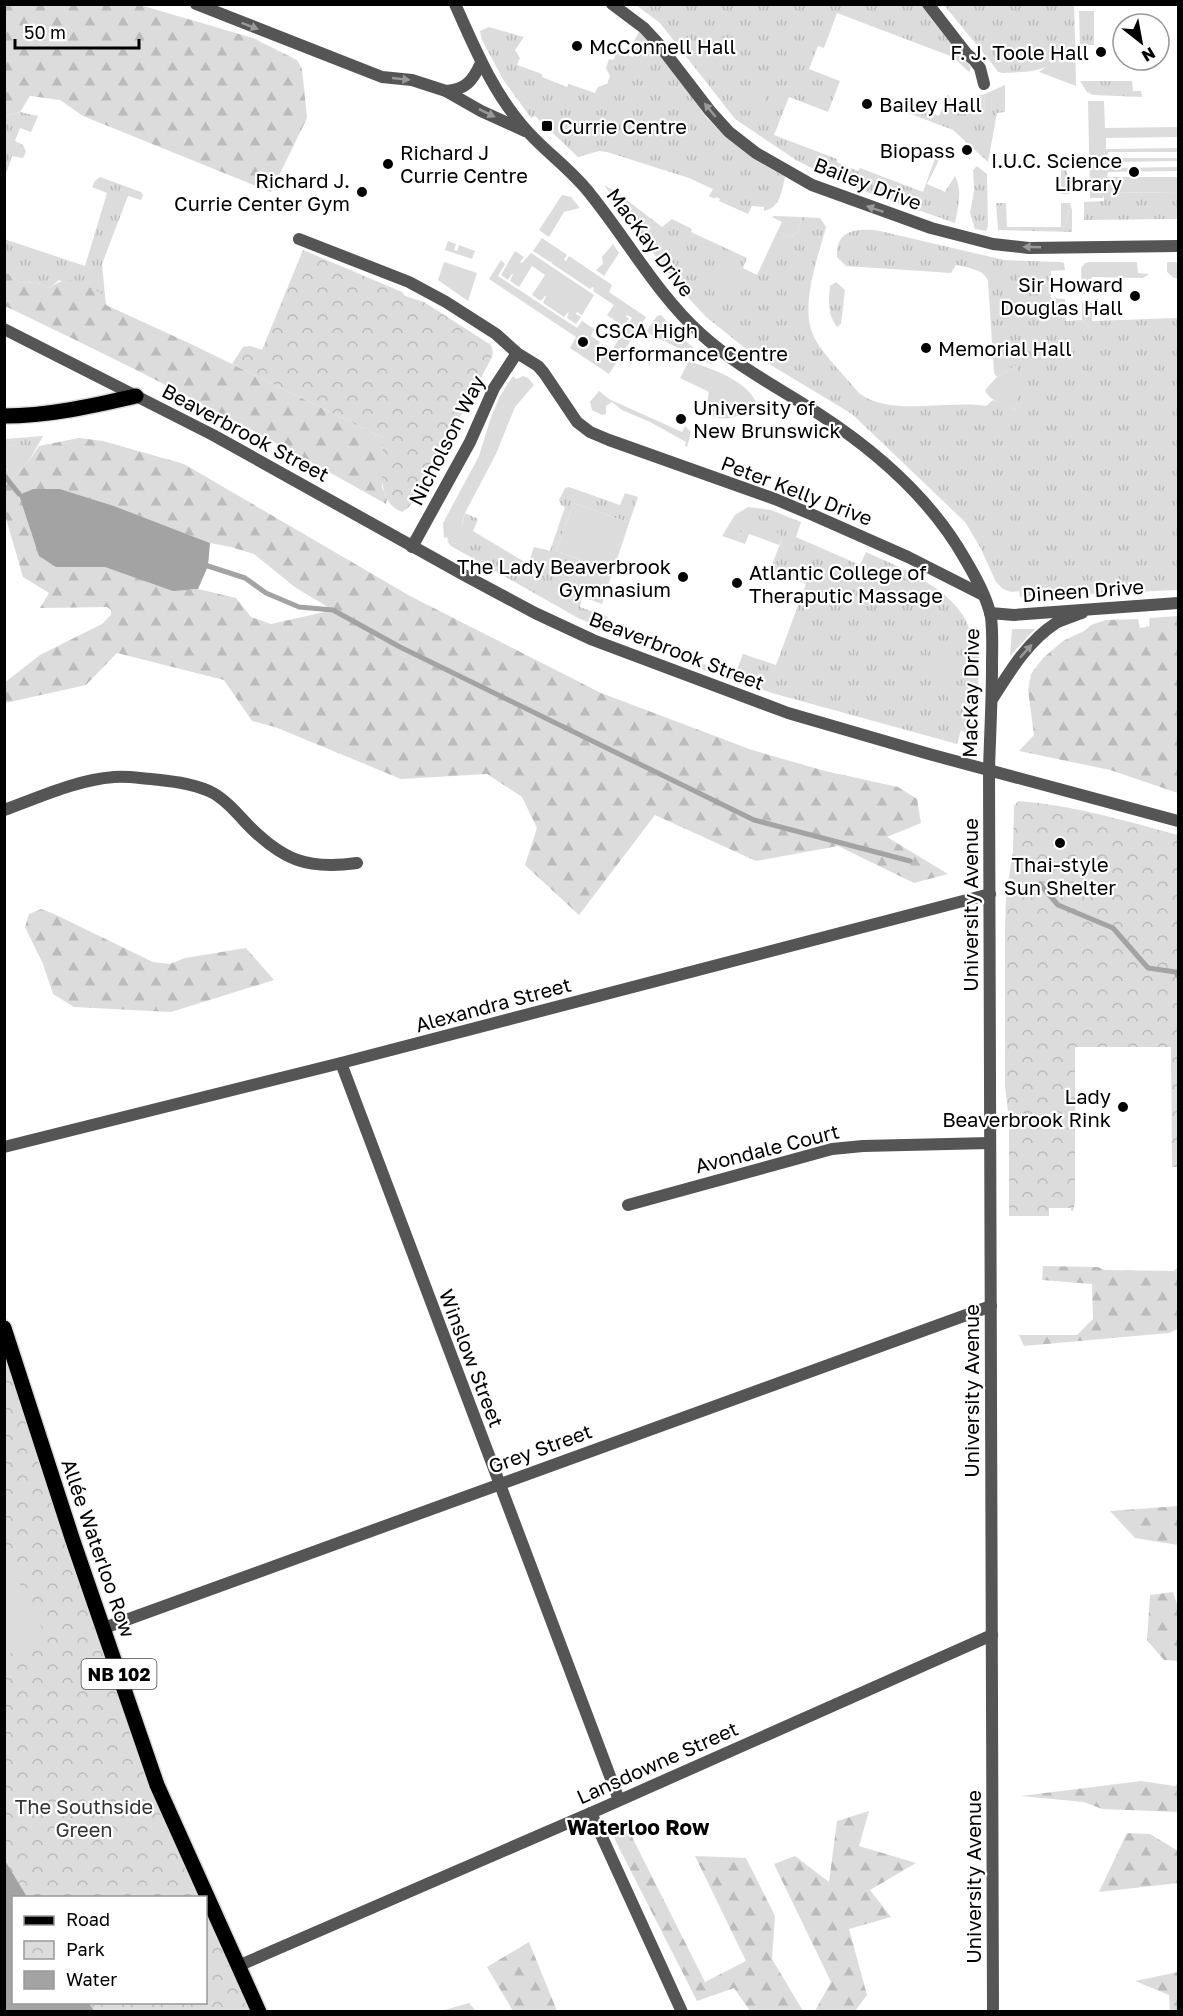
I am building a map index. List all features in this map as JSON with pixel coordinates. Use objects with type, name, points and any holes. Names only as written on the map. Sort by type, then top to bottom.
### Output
[{"type":"main road","points":[[4,416],[57,412],[136,396]]},
{"type":"main road","name":"Allée Waterloo Row","points":[[4,1328],[157,1785],[207,1896]]},
{"type":"main road","name":"Allée Waterloo Row","points":[[207,1897],[259,2012]]},
{"type":"street","points":[[196,4],[382,77],[412,80],[446,91],[481,111],[529,133]]},
{"type":"street","name":"MacKay Drive","points":[[455,4],[482,63],[507,106],[529,133],[578,178],[666,297],[701,334],[752,372],[842,430],[894,473],[942,522],[958,546],[990,613],[992,699],[989,770]]},
{"type":"street","name":"Bailey Drive","points":[[612,4],[644,28],[657,42],[729,132],[756,153],[812,185],[931,228],[993,244],[1029,248],[1179,246]]},
{"type":"street","points":[[928,4],[980,68],[984,84]]},
{"type":"street","points":[[446,91],[461,88],[469,83],[482,63]]},
{"type":"street","name":"Peter Kelly Drive","points":[[299,239],[432,293],[496,334],[544,373],[569,412],[590,432],[775,499],[908,556],[983,595]]},
{"type":"street","name":"Beaverbrook Street","points":[[4,329],[287,475],[535,614],[593,640],[788,714],[1179,821]]},
{"type":"street","name":"Nicholson Way","points":[[412,547],[470,442],[494,388],[517,353]]},
{"type":"street","name":"Dineen Drive","points":[[990,613],[1014,615],[1179,603]]},
{"type":"street","points":[[992,699],[1020,658],[1047,630],[1059,622],[1095,608]]},
{"type":"street","name":"University Avenue","points":[[989,770],[993,2012]]},
{"type":"street","points":[[4,810],[86,781],[116,777],[178,781],[211,792],[238,814],[265,842],[286,855],[310,865],[332,867],[357,863]]},
{"type":"street","name":"Alexandra Street","points":[[4,1147],[341,1064],[990,894]]},
{"type":"street","name":"Winslow Street","points":[[341,1064],[619,1800]]},
{"type":"street","name":"Avondale Court","points":[[628,1205],[832,1149],[863,1146],[990,1143]]},
{"type":"street","name":"Grey Street","points":[[104,1628],[991,1306]]},
{"type":"street","name":"Lansdowne Street","points":[[238,1966],[992,1635]]},
{"type":"street","points":[[591,1812],[682,2012]]},
{"type":"green space","points":[[5,5],[140,5],[253,38],[297,60],[302,69],[307,118],[271,192],[83,116],[60,100],[30,96],[20,112],[5,116]]},
{"type":"green space","points":[[636,5],[921,5],[966,60],[971,68],[969,72],[953,57],[837,13],[824,48],[818,46],[809,69],[840,81],[828,112],[789,97],[774,135],[837,159],[837,162],[858,171],[860,168],[923,192],[938,150],[941,156],[927,184],[945,192],[955,176],[959,193],[955,223],[841,183],[796,160],[735,119],[660,23]]},
{"type":"green space","points":[[944,5],[1074,5],[1075,39],[1058,58],[1044,68],[998,72]]},
{"type":"green space","points":[[1079,11],[1094,11],[1094,45],[1080,45]]},
{"type":"green space","points":[[489,27],[524,37],[515,50],[520,58],[517,65],[542,74],[542,77],[567,87],[569,84],[595,93],[598,87],[607,84],[610,76],[606,68],[609,59],[613,60],[618,51],[633,57],[638,43],[634,41],[640,30],[664,58],[706,117],[726,137],[752,157],[785,177],[777,203],[764,211],[764,207],[752,206],[748,214],[719,201],[720,199],[716,197],[715,199],[709,196],[713,189],[689,178],[607,152],[599,151],[578,157],[535,116],[531,118],[504,81],[482,40],[480,31]]},
{"type":"green space","points":[[1075,39],[1076,86],[1039,72],[1062,55]]},
{"type":"green space","points":[[1080,81],[1132,81],[1133,91],[1141,91],[1142,97],[1093,95],[1087,92]]},
{"type":"green space","points":[[1005,85],[1005,112],[997,113],[988,162],[953,130],[900,110],[903,102],[939,116],[948,94],[956,109],[984,113],[985,94]]},
{"type":"green space","points":[[757,92],[763,93],[766,97],[765,102],[750,111],[745,110],[742,102]]},
{"type":"green space","points":[[985,94],[984,113],[974,117],[956,109],[952,101],[971,109],[977,96]]},
{"type":"green space","name":"I.U.C. Science Library","points":[[1088,101],[1104,101],[1105,128],[1178,127],[1178,137],[1106,138],[1106,149],[1178,148],[1178,152],[1108,152],[1107,158],[1178,158],[1178,161],[1108,162],[1108,168],[1178,167],[1178,171],[1108,172],[1107,177],[1178,177],[1178,192],[1105,193],[1103,198],[1090,198]]},
{"type":"green space","points":[[20,112],[38,116],[31,132],[20,128],[15,141],[23,145],[26,152],[23,158],[12,156],[5,177],[5,116]]},
{"type":"green space","points":[[977,166],[987,174],[988,227],[986,231],[975,229],[970,213],[974,191],[973,170]]},
{"type":"green space","points":[[1061,168],[1066,168],[1070,194],[1061,194]]},
{"type":"green space","points":[[100,177],[141,192],[143,195],[141,200],[128,196],[102,264],[106,305],[59,280],[49,288],[36,282],[20,283],[12,275],[5,273],[4,239],[85,266],[107,193],[92,187]]},
{"type":"green space","points":[[604,185],[662,227],[672,219],[692,229],[691,232],[747,258],[743,268],[757,275],[776,234],[792,236],[795,234],[801,217],[820,218],[826,227],[815,267],[808,309],[813,335],[828,357],[859,393],[886,404],[986,406],[993,400],[1017,410],[1017,365],[997,377],[994,373],[988,281],[983,274],[956,265],[951,273],[846,266],[837,257],[837,248],[844,236],[850,232],[880,231],[1004,260],[1064,263],[1065,270],[1051,271],[1051,298],[1065,299],[1066,321],[1082,320],[1090,328],[1092,321],[1178,318],[1178,590],[1020,597],[1019,591],[1011,592],[1003,589],[996,582],[980,547],[965,522],[852,414],[751,353],[705,316],[676,284]]},
{"type":"green space","points":[[1178,192],[1178,219],[1084,220],[1084,202],[1104,201],[1104,193]]},
{"type":"green space","points":[[562,195],[571,197],[580,208],[564,212],[549,237],[539,230]]},
{"type":"green space","points":[[996,203],[1006,203],[1007,227],[1061,227],[1066,225],[1070,203],[1072,232],[998,230]]},
{"type":"green space","points":[[1061,203],[1070,203],[1066,225],[1061,227]]},
{"type":"green space","points":[[772,217],[801,217],[797,232],[792,236],[776,234],[782,222]]},
{"type":"green space","points":[[542,238],[567,255],[564,260],[566,261],[569,256],[612,285],[609,292],[646,317],[609,374],[570,348],[576,337],[489,279],[501,260],[505,264],[498,276],[577,328],[582,321],[594,329],[591,336],[600,342],[594,353],[602,344],[612,350],[632,318],[627,315],[626,317],[629,318],[624,327],[607,315],[614,305],[593,291],[594,288],[590,289],[551,263],[553,261],[550,262],[533,251]]},
{"type":"green space","points":[[448,241],[456,244],[454,250],[457,251],[459,245],[475,251],[472,259],[445,250]]},
{"type":"green space","points":[[613,244],[619,253],[604,276],[596,270],[603,264],[602,257]]},
{"type":"green space","points":[[303,250],[402,292],[405,296],[424,302],[491,345],[493,353],[491,359],[419,493],[408,508],[402,512],[393,507],[384,490],[383,438],[232,364],[243,347],[250,346],[262,350]]},
{"type":"green space","points":[[515,251],[524,257],[520,262],[522,263],[531,253],[594,295],[582,315],[577,312],[576,314],[581,317],[576,324],[567,318],[569,311],[564,317],[543,303],[546,296],[541,301],[532,295],[545,275],[532,266],[519,287],[510,281],[513,274],[508,280],[501,275]]},
{"type":"green space","points":[[722,253],[732,258],[735,265],[751,278],[739,290],[730,291],[714,280],[715,261]]},
{"type":"green space","points":[[444,262],[477,273],[468,301],[438,280]]},
{"type":"green space","points":[[1137,262],[1138,273],[1149,274],[1143,278],[1092,277],[1091,294],[1082,294],[1081,268],[1085,263]]},
{"type":"green space","points":[[1167,262],[1178,262],[1178,278],[1174,278],[1167,272]]},
{"type":"green space","points":[[5,273],[12,275],[20,283],[36,282],[49,288],[63,281],[81,284],[101,293],[106,305],[383,438],[382,487],[387,499],[386,504],[197,401],[5,306]]},
{"type":"green space","points":[[836,282],[845,290],[841,324],[837,327],[830,313],[829,302],[830,286]]},
{"type":"green space","points":[[1082,303],[1092,303],[1092,320],[1096,327],[1090,328],[1082,320]]},
{"type":"green space","points":[[661,315],[714,366],[646,332],[657,316]]},
{"type":"green space","points":[[689,361],[728,376],[745,388],[757,404],[744,413],[726,419],[705,412],[709,392],[680,378]]},
{"type":"green space","points":[[1017,365],[1017,410],[994,400],[985,390],[997,377]]},
{"type":"green space","points":[[513,376],[516,379],[523,376],[528,378],[534,385],[515,407],[496,454],[465,513],[462,523],[463,538],[458,544],[449,542],[447,537],[444,538],[443,523],[479,456],[491,417],[500,396]]},
{"type":"green space","points":[[599,391],[609,399],[682,432],[685,426],[691,432],[687,447],[686,442],[622,410],[612,402],[606,406],[606,414],[602,415],[592,410],[590,402]]},
{"type":"green space","points":[[43,436],[29,461],[5,486],[5,470],[8,470],[12,445],[5,447],[5,439]]},
{"type":"green space","points":[[79,438],[103,441],[184,464],[410,596],[601,693],[752,750],[825,771],[898,787],[917,799],[921,823],[887,837],[948,874],[914,883],[838,846],[756,861],[655,815],[579,915],[525,865],[537,828],[522,797],[487,774],[401,779],[275,727],[252,721],[224,680],[117,653],[86,685],[5,703],[4,683],[40,655],[102,624],[111,615],[111,610],[107,607],[40,608],[49,593],[23,577],[5,515],[5,486],[29,461],[39,446]],"holes":[[[60,489],[114,506],[210,543],[254,554],[296,588],[333,610],[271,624],[251,617],[236,598],[198,589],[191,590],[105,567]]]},
{"type":"green space","points":[[27,445],[28,449],[19,463],[5,470],[5,447]]},
{"type":"green space","points":[[569,487],[620,505],[625,493],[638,497],[629,523],[574,503],[556,551],[584,561],[572,593],[582,597],[580,607],[608,617],[604,629],[578,618],[451,546],[447,541],[457,544],[465,513],[478,519],[473,531],[528,564],[534,547],[550,551],[565,507],[559,500],[565,488]]},
{"type":"green space","points":[[574,503],[629,523],[602,604],[572,593],[584,561],[556,551]]},
{"type":"green space","points":[[748,507],[771,510],[801,522],[796,537],[860,565],[866,552],[894,565],[925,581],[952,602],[962,614],[969,628],[974,628],[979,653],[977,739],[961,730],[957,744],[772,693],[698,668],[699,664],[713,665],[736,672],[743,654],[776,665],[806,584],[770,570],[782,539],[745,530],[740,533],[737,541],[722,536],[735,515]]},
{"type":"green space","points":[[747,524],[777,532],[782,539],[779,545],[749,534],[745,544],[737,541]]},
{"type":"green space","points":[[1178,616],[1178,793],[1110,770],[1019,751],[1034,735],[1028,690],[1031,674],[1043,658],[1063,641],[1091,625],[1106,620],[1138,619],[1140,628],[1150,626],[1149,618]]},
{"type":"green space","points":[[1012,629],[1035,629],[1010,656]]},
{"type":"green space","points":[[954,664],[956,684],[954,700],[950,699],[926,675],[923,669]]},
{"type":"green space","points":[[1018,801],[1079,810],[1178,835],[1178,1167],[1172,1167],[1171,1047],[1075,1047],[1075,1203],[1073,1211],[1071,1208],[1049,1208],[1049,1216],[1009,1216],[1009,1120],[1005,1086],[1005,931],[1006,897],[1013,850],[1014,806]]},
{"type":"green space","points":[[41,909],[153,962],[170,964],[185,958],[246,948],[274,980],[171,1012],[74,1007],[53,994],[43,964],[25,927],[29,914]]},
{"type":"green space","points":[[1043,1266],[1174,1271],[1178,1267],[1178,1329],[1169,1333],[1024,1346],[1019,1335],[1077,1335],[1093,1319],[1092,1284],[1042,1280]]},
{"type":"green space","name":"The Southside Green","points":[[4,1328],[157,1785],[259,2011],[5,2011]]},
{"type":"green space","points":[[1178,1506],[1178,1545],[1135,1538],[1110,1511]]},
{"type":"green space","points":[[4,1553],[46,1636],[5,1656],[4,1656]]},
{"type":"green space","points":[[1173,1592],[1178,1607],[1178,1661],[1164,1660],[1147,1640],[1150,1595]]},
{"type":"green space","points":[[1141,1781],[1175,1786],[1178,1783],[1178,1812],[1102,1809],[1084,1802],[1021,1796]]},
{"type":"green space","points":[[869,1811],[859,1846],[916,1863],[870,1890],[891,1917],[849,1929],[867,1995],[855,2011],[815,2011],[831,1982],[774,1864],[795,1856],[829,1882],[837,1821]]},
{"type":"green space","points":[[626,1825],[705,1982],[746,1961],[695,1856],[746,1858],[775,1916],[772,1959],[803,2011],[750,2011],[734,1988],[697,2001],[611,1832]]},
{"type":"green space","points":[[1127,1833],[1150,1834],[1178,1851],[1178,1883],[1099,1892]]},
{"type":"green space","points":[[529,1942],[557,2011],[513,2011],[487,1967]]},
{"type":"green space","points":[[1178,1972],[1178,2011],[1170,2011],[1169,1995],[1135,1981]]},
{"type":"green space","points":[[469,2003],[476,2011],[441,2011]]},
{"type":"water","points":[[33,489],[60,489],[114,506],[210,543],[208,566],[198,589],[173,591],[105,567],[56,567],[39,556],[19,495]]},
{"type":"water","points":[[4,1859],[26,1896],[12,1896],[12,2004],[90,2004],[94,2011],[5,2011]]},
{"type":"waterway","points":[[4,475],[19,494]]},
{"type":"waterway","points":[[208,566],[245,578],[266,593],[299,607],[333,610],[400,647],[754,820],[910,861]]},
{"type":"waterway","points":[[1040,884],[1058,905],[1113,928],[1148,968],[1176,972],[1178,976]]},
{"type":"place","name":"McConnell Hall","points":[[577,46]]},
{"type":"place","name":"F. J. Toole Hall","points":[[1101,52]]},
{"type":"place","name":"Bailey Hall","points":[[867,104]]},
{"type":"place","name":"Currie Centre","points":[[547,126]]},
{"type":"place","name":"Biopass","points":[[967,150]]},
{"type":"place","name":"Richard J Currie Centre","points":[[388,164]]},
{"type":"place","name":"I.U.C. Science Library","points":[[1134,172]]},
{"type":"place","name":"Richard J. Currie Center Gym","points":[[362,192]]},
{"type":"place","name":"Sir Howard Douglas Hall","points":[[1135,296]]},
{"type":"place","name":"CSCA High Performance Centre","points":[[583,342]]},
{"type":"place","name":"Memorial Hall","points":[[926,348]]},
{"type":"place","name":"University of New Brunswick","points":[[681,419]]},
{"type":"place","name":"The Lady Beaverbrook Gymnasium","points":[[683,577]]},
{"type":"place","name":"Atlantic College of Theraputic Massage","points":[[737,583]]},
{"type":"place","name":"Thai-style Sun Shelter","points":[[1060,843]]},
{"type":"place","name":"Lady Beaverbrook Rink","points":[[1123,1107]]},
{"type":"district","name":"Waterloo Row","points":[[638,1827]]}]
